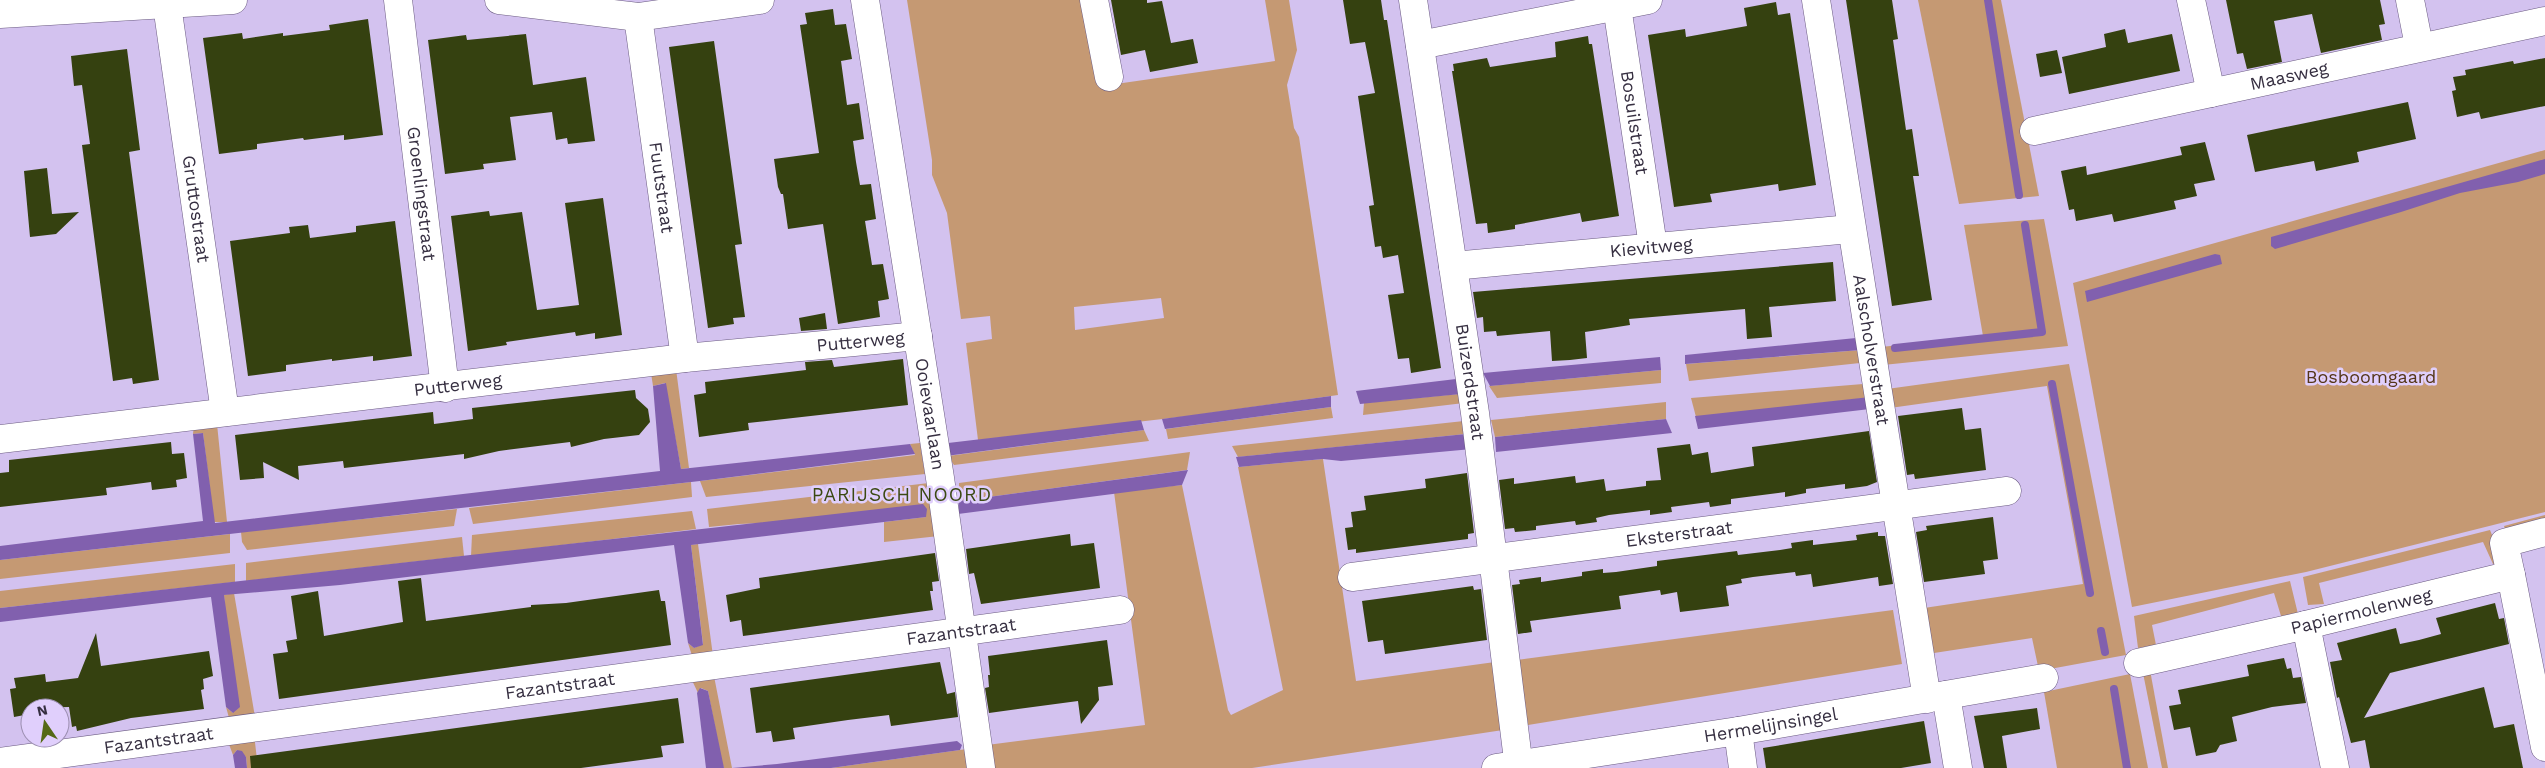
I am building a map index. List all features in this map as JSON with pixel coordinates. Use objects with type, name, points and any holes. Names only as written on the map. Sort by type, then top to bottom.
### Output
[{"type":"street","points":[[0,14],[233,0]]},
{"type":"street","name":"Groenlingstraat","points":[[398,0],[445,388]]},
{"type":"street","points":[[499,0],[638,17],[760,0]]},
{"type":"street","name":"Ooievaarlaan","points":[[865,0],[940,478],[960,631],[981,768]]},
{"type":"street","points":[[1094,0],[1109,77]]},
{"type":"street","name":"Buizerdstraat","points":[[1413,0],[1494,559],[1511,767]]},
{"type":"street","points":[[1420,45],[1617,3],[1648,0]]},
{"type":"street","name":"Aalscholverstraat","points":[[1816,0],[1850,229],[1897,506],[1937,697],[1958,768]]},
{"type":"street","points":[[2191,0],[2211,93]]},
{"type":"street","points":[[2410,0],[2419,46]]},
{"type":"street","name":"Bosuilstraat","points":[[1617,3],[1653,246]]},
{"type":"street","name":"Gruttostraat","points":[[168,5],[225,412]]},
{"type":"street","name":"Fuutstraat","points":[[638,17],[685,358]]},
{"type":"street","name":"Maasweg","points":[[2034,131],[2419,46],[2545,21]]},
{"type":"street","name":"Kievitweg","points":[[1453,266],[1850,229]]},
{"type":"street","name":"Putterweg","points":[[0,439],[445,388],[685,358],[918,336]]},
{"type":"street","name":"Eksterstraat","points":[[1352,577],[2007,491]]},
{"type":"street","points":[[2545,532],[2504,544],[2545,747]]},
{"type":"street","name":"Papiermolenweg","points":[[2138,663],[2306,625],[2511,575]]},
{"type":"street","name":"Fazantstraat","points":[[0,762],[1120,610]]},
{"type":"street","points":[[2306,625],[2335,768]]},
{"type":"street","name":"Hermelijnsingel","points":[[1511,767],[1738,731],[2044,678]]},
{"type":"street","points":[[1738,731],[1743,768]]},
{"type":"green space","points":[[907,0],[1085,0],[1102,86],[1275,61],[1265,0],[1289,0],[1297,50],[1287,85],[1294,128],[1299,137],[1338,395],[1189,416],[978,440],[966,343],[992,339],[990,316],[961,319],[947,213],[932,175],[932,160]],"holes":[[[1161,298],[1164,318],[1075,330],[1074,307]]]},
{"type":"green space","points":[[1918,0],[2001,0],[2039,196],[1959,204]]},
{"type":"green space","name":"Bosboomgaard","points":[[2545,150],[2545,512],[2306,572],[2132,607],[2073,283]]},
{"type":"green space","points":[[2044,219],[2068,346],[1883,365],[1881,347],[1983,336],[1964,225]]},
{"type":"green space","points":[[1861,350],[1860,363],[1689,381],[1686,364]]},
{"type":"green space","points":[[2069,364],[2126,655],[2039,671],[2032,638],[1934,653],[1924,608],[2083,584],[2047,386],[1890,408],[1887,389]]},
{"type":"green space","points":[[676,369],[689,468],[681,469],[665,383],[653,386],[651,373]]},
{"type":"green space","points":[[1661,370],[1661,383],[1497,398],[1489,386]]},
{"type":"green space","points":[[1863,384],[1866,398],[1696,417],[1691,398]]},
{"type":"green space","points":[[1459,394],[1464,403],[1363,415],[1364,403]]},
{"type":"green space","points":[[1666,402],[1666,419],[1495,437],[1491,420]]},
{"type":"green space","points":[[1331,407],[1333,418],[1168,439],[1166,429]]},
{"type":"green space","points":[[1464,421],[1466,434],[1238,457],[1232,446]]},
{"type":"green space","points":[[194,424],[217,424],[227,522],[214,522],[203,433],[193,434]]},
{"type":"green space","points":[[1144,430],[1149,441],[954,465],[948,456]]},
{"type":"green space","points":[[920,443],[925,474],[706,497],[700,481],[915,455],[910,444]]},
{"type":"green space","points":[[1190,452],[1187,470],[959,501],[959,483]]},
{"type":"green space","points":[[1323,459],[1356,681],[1495,662],[1503,730],[1252,768],[991,768],[987,745],[1145,725],[1114,492],[1182,485],[1228,710],[1231,715],[1283,690],[1238,467]]},
{"type":"green space","points":[[691,482],[692,497],[473,524],[469,508]]},
{"type":"green space","points":[[929,483],[939,536],[884,542],[884,522],[926,517],[739,524],[709,527],[707,509]]},
{"type":"green space","points":[[457,509],[454,526],[247,550],[242,542],[241,532]]},
{"type":"green space","points":[[692,511],[696,529],[471,556],[472,535]]},
{"type":"green space","points":[[2545,515],[2545,522],[2506,532],[2504,526]]},
{"type":"green space","points":[[2490,530],[2503,563],[2493,564],[2483,542],[2319,583],[2324,604],[2308,605],[2303,577]]},
{"type":"green space","points":[[230,534],[230,553],[0,579],[0,560]]},
{"type":"green space","points":[[462,537],[464,556],[246,581],[246,563]]},
{"type":"green space","points":[[698,544],[713,656],[694,662],[688,643],[694,648],[703,644],[691,545]]},
{"type":"green space","points":[[235,564],[235,582],[0,608],[0,591]]},
{"type":"green space","points":[[2290,581],[2298,614],[2281,616],[2274,593],[2152,625],[2156,645],[2138,648],[2134,616]]},
{"type":"green space","points":[[234,593],[255,717],[231,725],[226,707],[233,713],[224,595]]},
{"type":"green space","points":[[1893,610],[1902,664],[1528,725],[1517,660]]},
{"type":"green space","points":[[2150,670],[2168,768],[2162,768],[2143,673]]},
{"type":"green space","points":[[713,671],[732,768],[724,768],[722,764],[708,691],[701,688],[698,693],[689,674]]},
{"type":"green space","points":[[2130,674],[2148,768],[2057,768],[2044,692]]},
{"type":"green space","points":[[254,734],[258,768],[247,768],[246,757],[237,750],[233,755],[227,739]]},
{"type":"green space","points":[[967,749],[969,768],[831,768]]},
{"type":"shaded area","points":[[2545,159],[2545,174],[2518,182],[2460,193],[2275,249],[2271,246],[2271,237]]},
{"type":"shaded area","points":[[2215,254],[2220,255],[2222,264],[2087,302],[2085,291]]},
{"type":"shaded area","points":[[1856,338],[1861,350],[1685,364],[1685,355]]},
{"type":"shaded area","points":[[1660,357],[1661,370],[1490,386],[1483,373]]},
{"type":"shaded area","points":[[1456,379],[1461,394],[1360,404],[1356,391]]},
{"type":"shaded area","points":[[666,383],[681,469],[910,444],[915,454],[700,481],[0,560],[0,546],[203,521],[193,434],[203,433],[215,523],[660,471],[653,386]]},
{"type":"shaded area","points":[[1331,396],[1331,407],[1165,429],[1162,419]]},
{"type":"shaded area","points":[[1870,397],[1870,409],[1698,429],[1695,416]]},
{"type":"shaded area","points":[[1666,419],[1672,433],[1496,452],[1495,437]]},
{"type":"shaded area","points":[[1141,420],[1144,430],[946,456],[948,443]]},
{"type":"shaded area","points":[[1466,434],[1472,449],[1341,461],[1323,459],[1239,467],[1236,457]]},
{"type":"shaded area","points":[[1188,470],[1182,485],[958,514],[959,501]]},
{"type":"shaded area","points":[[923,504],[927,509],[926,517],[691,545],[703,645],[694,648],[688,643],[674,545],[340,585],[224,595],[240,707],[233,713],[226,707],[211,597],[0,622],[0,608]]},
{"type":"shaded area","points":[[700,688],[708,691],[724,768],[706,768],[697,693]]},
{"type":"shaded area","points":[[957,741],[962,745],[960,750],[831,768],[732,768],[777,764]]},
{"type":"shaded area","points":[[237,750],[242,751],[246,757],[247,768],[235,768],[233,755]]},
{"type":"building","points":[[1111,0],[1147,0],[1147,3],[1162,1],[1171,43],[1193,39],[1198,63],[1150,72],[1145,50],[1121,55]]},
{"type":"building","points":[[1343,0],[1381,0],[1384,20],[1387,20],[1441,368],[1411,373],[1409,358],[1398,359],[1388,295],[1404,293],[1398,255],[1383,258],[1381,246],[1375,247],[1369,206],[1374,205],[1358,96],[1375,93],[1365,42],[1350,44]]},
{"type":"building","points":[[1846,0],[1892,0],[1898,39],[1893,40],[1906,130],[1912,129],[1919,176],[1913,176],[1932,300],[1892,306]]},
{"type":"building","points":[[2226,0],[2380,0],[2385,24],[2379,25],[2382,40],[2321,53],[2312,14],[2274,21],[2282,62],[2247,69],[2243,53],[2237,54]]},
{"type":"building","points":[[1776,2],[1778,15],[1790,13],[1816,185],[1779,191],[1778,184],[1710,194],[1712,202],[1674,207],[1648,35],[1685,29],[1686,37],[1747,26],[1744,8]]},
{"type":"building","points":[[833,9],[835,25],[846,24],[852,59],[841,61],[847,105],[859,103],[864,139],[853,141],[860,185],[871,184],[876,219],[865,221],[872,265],[883,264],[889,299],[878,301],[880,317],[838,324],[823,224],[788,229],[783,194],[781,194],[778,187],[774,159],[819,153],[800,25],[807,24],[805,13]]},
{"type":"building","points":[[368,19],[383,135],[344,140],[344,135],[304,140],[303,138],[257,144],[257,149],[219,154],[203,38],[242,33],[243,39],[283,33],[283,36],[330,30],[329,25]]},
{"type":"building","points":[[2125,29],[2128,43],[2172,34],[2180,71],[2069,94],[2062,57],[2106,47],[2104,34]]},
{"type":"building","points":[[526,34],[533,85],[586,77],[595,141],[568,144],[567,138],[556,140],[552,112],[510,117],[516,160],[483,164],[484,169],[445,174],[428,40],[466,35],[467,40]]},
{"type":"building","points":[[1588,36],[1589,44],[1592,44],[1619,216],[1582,222],[1580,213],[1515,225],[1515,229],[1488,233],[1487,223],[1476,224],[1452,71],[1454,71],[1453,64],[1487,58],[1490,67],[1556,57],[1555,42]]},
{"type":"building","points":[[714,41],[742,244],[735,245],[745,317],[733,318],[734,324],[708,328],[669,47]]},
{"type":"building","points":[[127,49],[140,150],[129,152],[159,380],[133,384],[132,378],[113,381],[82,145],[90,144],[82,85],[74,86],[71,56]]},
{"type":"building","points":[[2057,50],[2062,73],[2040,77],[2036,54]]},
{"type":"building","points":[[2545,58],[2545,106],[2481,119],[2479,112],[2457,117],[2452,91],[2456,90],[2453,77],[2466,75],[2465,70],[2513,61],[2514,64]]},
{"type":"building","points":[[2408,102],[2416,139],[2357,152],[2359,162],[2316,171],[2314,161],[2255,172],[2247,135]]},
{"type":"building","points":[[2205,142],[2215,180],[2194,184],[2197,196],[2174,201],[2176,209],[2114,222],[2112,214],[2076,221],[2074,209],[2069,210],[2061,171],[2086,166],[2087,175],[2182,155],[2180,147]]},
{"type":"building","points":[[47,168],[52,214],[79,212],[56,234],[30,237],[24,171]]},
{"type":"building","points":[[603,198],[622,335],[595,339],[595,333],[576,336],[575,332],[506,342],[507,345],[468,351],[451,216],[489,211],[490,216],[522,212],[537,310],[579,305],[565,203]]},
{"type":"building","points":[[395,221],[412,356],[373,361],[373,356],[332,361],[332,359],[286,365],[286,371],[248,376],[230,241],[290,233],[289,227],[308,225],[310,238],[356,232],[356,226]]},
{"type":"building","points":[[1833,262],[1836,301],[1769,307],[1772,337],[1747,339],[1745,309],[1629,319],[1630,325],[1585,332],[1587,358],[1570,360],[1552,361],[1550,331],[1497,336],[1496,331],[1484,332],[1483,317],[1477,318],[1473,292]]},
{"type":"building","points":[[825,313],[827,329],[801,331],[799,318]]},
{"type":"building","points":[[903,359],[908,405],[748,423],[749,430],[699,437],[694,395],[706,393],[705,382],[806,370],[805,362],[832,360],[834,367]]},
{"type":"building","points":[[635,390],[636,398],[648,409],[650,422],[639,435],[604,439],[571,447],[570,442],[499,451],[464,459],[464,454],[344,468],[343,461],[298,466],[299,480],[263,462],[264,478],[240,480],[235,435],[433,412],[434,424],[473,419],[472,408]]},
{"type":"building","points":[[1962,408],[1965,430],[1981,428],[1986,470],[1915,479],[1914,474],[1907,475],[1898,416]]},
{"type":"building","points":[[1869,431],[1877,482],[1867,486],[1845,489],[1845,484],[1806,489],[1806,493],[1785,497],[1785,492],[1731,499],[1731,504],[1710,507],[1709,502],[1671,507],[1672,512],[1650,515],[1650,510],[1609,515],[1596,518],[1597,522],[1576,525],[1575,521],[1536,526],[1536,530],[1515,532],[1514,528],[1505,529],[1499,480],[1514,478],[1514,484],[1575,476],[1576,483],[1604,479],[1606,491],[1646,486],[1646,481],[1661,480],[1657,448],[1690,444],[1692,455],[1708,452],[1711,473],[1754,466],[1752,447]]},
{"type":"building","points":[[171,442],[172,454],[184,453],[187,478],[176,480],[177,487],[152,490],[151,482],[106,488],[107,495],[0,507],[0,473],[9,472],[9,460]]},
{"type":"building","points":[[1467,473],[1474,533],[1468,534],[1468,539],[1356,553],[1356,549],[1348,550],[1345,528],[1353,527],[1351,512],[1366,510],[1364,496],[1426,488],[1425,479]]},
{"type":"building","points":[[1993,517],[1998,559],[1983,561],[1985,574],[1924,582],[1916,532],[1927,530],[1926,526]]},
{"type":"building","points":[[1878,532],[1878,536],[1885,536],[1893,584],[1879,586],[1878,577],[1813,587],[1811,574],[1796,576],[1795,572],[1753,577],[1741,579],[1742,583],[1726,586],[1729,606],[1680,612],[1677,592],[1661,595],[1660,590],[1619,596],[1621,609],[1530,621],[1532,632],[1518,634],[1512,585],[1520,584],[1519,580],[1541,577],[1541,582],[1582,576],[1582,572],[1603,569],[1603,573],[1657,566],[1657,561],[1737,551],[1738,555],[1780,550],[1792,548],[1791,543],[1813,540],[1813,545],[1857,540],[1856,535]]},
{"type":"building","points":[[1070,534],[1071,546],[1094,543],[1100,588],[981,604],[974,573],[969,574],[966,549]]},
{"type":"building","points":[[935,553],[939,581],[932,582],[933,591],[930,591],[933,610],[743,636],[741,620],[730,622],[726,595],[760,588],[759,578]]},
{"type":"building","points":[[421,578],[426,621],[531,607],[531,605],[566,603],[659,590],[661,601],[665,601],[671,645],[279,699],[273,654],[288,652],[286,641],[297,639],[291,596],[318,591],[324,636],[403,622],[398,581]]},
{"type":"building","points":[[1473,586],[1474,590],[1481,589],[1487,640],[1385,654],[1383,640],[1368,642],[1362,601]]},
{"type":"building","points":[[2495,603],[2499,619],[2504,618],[2509,644],[2390,673],[2364,718],[2484,687],[2494,728],[2514,724],[2523,768],[2370,768],[2365,740],[2351,743],[2339,697],[2337,698],[2330,662],[2342,660],[2337,643],[2396,628],[2400,644],[2419,640],[2441,634],[2436,618]]},
{"type":"building","points":[[96,633],[101,666],[209,651],[213,676],[203,679],[204,689],[201,690],[204,709],[131,718],[77,731],[76,726],[72,727],[70,698],[20,698],[20,716],[14,717],[10,689],[16,688],[14,678],[45,674],[46,682],[78,678]]},
{"type":"building","points":[[1107,640],[1113,685],[1098,687],[1099,700],[1081,724],[1078,701],[989,713],[985,688],[989,687],[988,656]]},
{"type":"building","points":[[2284,658],[2287,669],[2291,668],[2293,678],[2301,677],[2306,703],[2272,707],[2232,717],[2237,741],[2220,745],[2216,752],[2196,756],[2190,727],[2174,730],[2169,706],[2181,704],[2178,690],[2249,676],[2247,665]]},
{"type":"building","points":[[940,662],[947,694],[955,692],[958,717],[891,726],[889,715],[848,720],[793,728],[795,739],[773,742],[771,731],[756,733],[750,688]]},
{"type":"building","points":[[678,698],[684,743],[661,746],[663,757],[581,768],[251,768],[250,756]]},
{"type":"building","points":[[2037,708],[2040,729],[2002,736],[2007,768],[1984,768],[1974,716]]},
{"type":"building","points":[[1924,721],[1931,763],[1901,768],[1766,768],[1763,748]]},
{"type":"waterway","points":[[1988,0],[2019,195]]},
{"type":"waterway","points":[[1895,348],[2042,332],[2025,225]]},
{"type":"waterway","points":[[2052,384],[2090,593]]},
{"type":"waterway","points":[[2101,631],[2105,652]]},
{"type":"waterway","points":[[2114,689],[2127,768]]},
{"type":"district","name":"PARIJSCH NOORD","points":[[902,494]]}]
